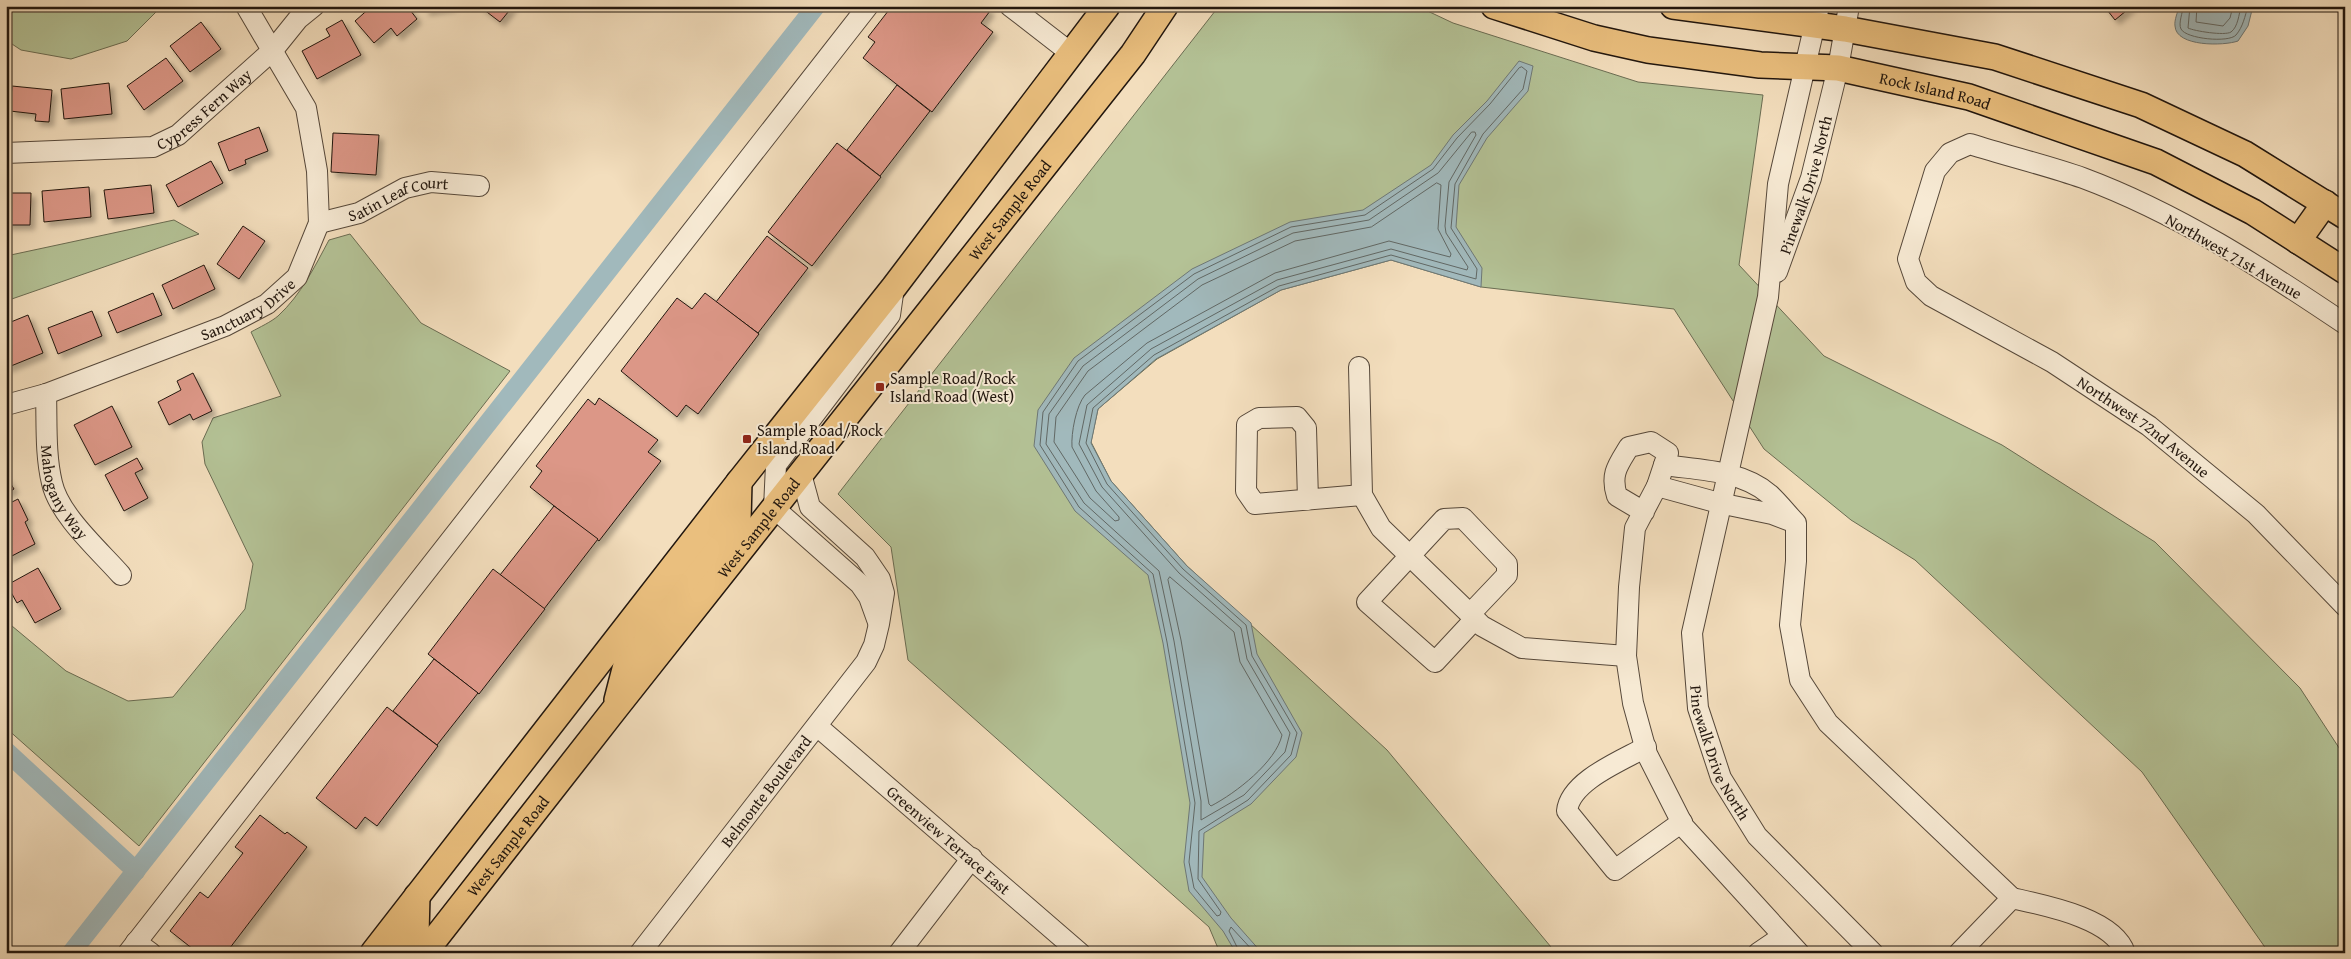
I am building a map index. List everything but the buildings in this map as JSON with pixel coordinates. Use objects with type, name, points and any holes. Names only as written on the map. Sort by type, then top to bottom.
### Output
[{"type":"main road","points":[[373,953],[894,286],[1107,6]]},
{"type":"main road","name":"West Sample Road","points":[[424,953],[1133,54],[1165,6]]},
{"type":"main road","name":"Rock Island Road","points":[[1494,6],[1586,36],[1648,50],[1760,65],[1805,65],[1838,68],[1970,97],[2156,162],[2253,212],[2345,271]]},
{"type":"main road","points":[[1673,6],[1847,18],[1995,57],[2140,105],[2245,154],[2335,209],[2298,241]]},
{"type":"main road","points":[[614,710],[628,661],[738,522],[739,482]]},
{"type":"main road","points":[[402,953],[416,935],[417,896]]},
{"type":"street","name":"Sanctuary Drive","points":[[6,405],[46,394],[225,326],[267,304],[297,277],[319,223],[317,171],[306,108],[246,6]]},
{"type":"street","name":"Cypress Fern Way","points":[[6,153],[153,147],[178,135],[273,50],[298,18],[314,6]]},
{"type":"street","points":[[138,949],[868,6]]},
{"type":"street","points":[[1010,6],[1072,54]]},
{"type":"street","name":"Pinewalk Drive North","points":[[1768,297],[1778,184],[1817,15]]},
{"type":"street","name":"Pinewalk Drive North","points":[[1847,18],[1838,68],[1811,178],[1768,297],[1719,503],[1692,633],[1698,708],[1721,778],[1757,836],[1873,953]]},
{"type":"street","name":"Northwest 71st Avenue","points":[[1950,153],[1970,144],[2083,178],[2189,226],[2269,274],[2345,324]]},
{"type":"street","name":"Northwest 72nd Avenue","points":[[1950,153],[1935,171],[1908,259],[1916,282],[1931,296],[2052,362],[2149,426],[2256,514],[2345,606]]},
{"type":"street","name":"Satin Leaf Court","points":[[319,223],[359,213],[405,188],[431,182],[479,186]]},
{"type":"street","points":[[879,624],[869,597],[860,584],[774,508],[776,465],[890,316],[894,286]]},
{"type":"street","points":[[1359,367],[1362,495],[1381,528],[1482,626],[1522,648],[1626,656]]},
{"type":"street","name":"Mahogany Way","points":[[46,394],[48,452],[52,484],[64,509],[121,574]]},
{"type":"street","points":[[1308,500],[1306,428],[1302,422],[1297,417],[1259,418],[1247,424],[1246,491],[1255,504],[1308,500],[1362,495]]},
{"type":"street","points":[[1644,512],[1617,496],[1612,482],[1618,466],[1629,447],[1651,442],[1668,453],[1657,486],[1644,512],[1635,528],[1629,587],[1626,656],[1633,703],[1646,746],[1682,822],[1799,953]]},
{"type":"street","points":[[1664,465],[1726,473],[1768,493],[1796,523],[1796,561],[1790,625],[1800,680],[1828,723],[2012,898],[2076,913],[2107,931],[2123,947],[2125,953]]},
{"type":"street","name":"Belmonte Boulevard","points":[[640,953],[866,662],[874,645],[884,593],[880,579],[865,557],[810,506],[801,474]]},
{"type":"street","points":[[1657,486],[1719,503],[1772,514],[1796,523]]},
{"type":"street","points":[[1463,518],[1507,564],[1507,575],[1435,662],[1367,602],[1410,555],[1444,519],[1463,518]]},
{"type":"street","name":"Greenview Terrace East","points":[[817,726],[1080,953]]},
{"type":"street","points":[[1646,746],[1599,773],[1576,790],[1568,802],[1567,812],[1615,870],[1682,822]]},
{"type":"street","points":[[899,953],[972,858]]},
{"type":"street","points":[[1959,953],[2012,898]]},
{"type":"street","points":[[1758,953],[1783,936]]},
{"type":"green space","points":[[6,6],[162,6],[127,41],[71,59],[21,50],[6,40]]},
{"type":"green space","points":[[1219,6],[1417,6],[1453,23],[1638,82],[1763,95],[1739,265],[1824,356],[2002,445],[2155,542],[2300,688],[2345,757],[2345,953],[2269,953],[2142,772],[1915,560],[1851,520],[1764,449],[1674,309],[1481,287],[1391,260],[1281,290],[1157,359],[1098,409],[1091,442],[1111,481],[1187,566],[1387,750],[1556,953],[1220,953],[1209,927],[908,660],[891,547],[838,494]]},
{"type":"green space","points":[[174,220],[199,234],[6,301],[6,256]]},
{"type":"green space","points":[[350,234],[421,323],[510,371],[139,846],[6,728],[6,621],[66,671],[128,701],[173,697],[245,609],[253,564],[205,464],[202,442],[213,418],[281,396],[251,332],[275,318],[294,299],[329,240]]},
{"type":"water","points":[[2179,6],[2253,6],[2248,26],[2238,41],[2212,44],[2192,41],[2183,38],[2177,33],[2175,24]]},
{"type":"water","points":[[1519,61],[1533,66],[1528,91],[1487,138],[1459,185],[1456,227],[1482,268],[1481,287],[1391,260],[1281,290],[1156,359],[1098,409],[1091,443],[1111,481],[1187,566],[1251,623],[1257,654],[1302,733],[1296,757],[1251,804],[1204,833],[1202,877],[1231,918],[1262,953],[1236,953],[1223,931],[1189,891],[1184,862],[1190,803],[1163,643],[1148,575],[1075,511],[1034,446],[1038,410],[1074,358],[1192,269],[1290,222],[1363,210],[1431,165],[1453,135],[1487,101]]},
{"type":"waterway","points":[[71,953],[816,6]]},
{"type":"waterway","points":[[6,751],[136,871]]},
{"type":"place","name":"Sample Road/Rock Island Road (West)","points":[[880,387]]},
{"type":"place","name":"Sample Road/Rock Island Road","points":[[747,439]]}]
